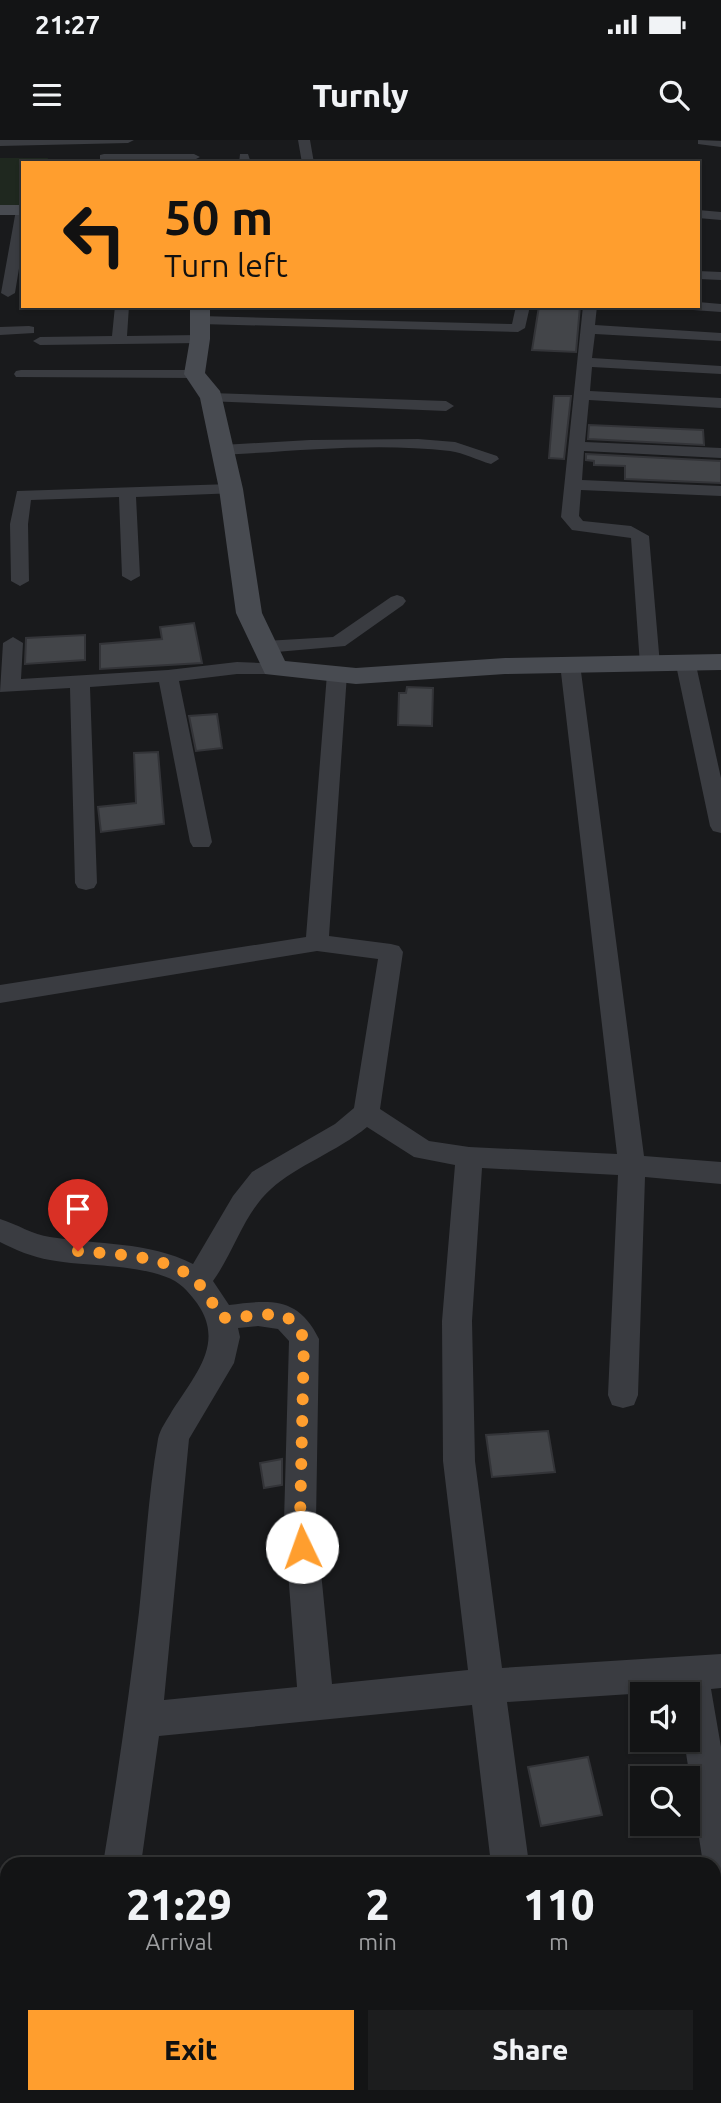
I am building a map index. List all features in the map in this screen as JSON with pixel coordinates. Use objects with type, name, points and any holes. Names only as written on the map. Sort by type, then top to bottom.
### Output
[{"type":"street","points":[[0,143],[128,140]]},
{"type":"street","points":[[104,157],[195,160],[193,140]]},
{"type":"street","points":[[304,140],[308,161]]},
{"type":"street","points":[[702,142],[721,144]]},
{"type":"street","points":[[0,210],[21,209]]},
{"type":"street","points":[[700,214],[721,216]]},
{"type":"street","points":[[8,293],[21,215]]},
{"type":"street","points":[[700,275],[721,276]]},
{"type":"street","points":[[700,306],[721,308]]},
{"type":"street","points":[[119,340],[122,308]]},
{"type":"street","points":[[444,326],[447,308]]},
{"type":"street","points":[[0,331],[35,336],[119,340],[200,321],[517,328],[522,308]]},
{"type":"street","points":[[590,308],[584,395],[570,517],[573,523],[583,527],[632,531],[640,536],[650,665]]},
{"type":"street","points":[[200,321],[194,374],[209,391],[211,398],[231,489],[249,613],[270,658]]},
{"type":"street","points":[[588,329],[721,337]]},
{"type":"street","points":[[586,362],[721,370]]},
{"type":"street","points":[[21,374],[194,374]]},
{"type":"street","points":[[584,395],[721,403]]},
{"type":"street","points":[[211,398],[446,406]]},
{"type":"street","points":[[222,450],[310,445],[418,444],[455,447],[491,459]]},
{"type":"street","points":[[577,446],[721,453]]},
{"type":"street","points":[[572,485],[721,491]]},
{"type":"street","points":[[20,582],[19,524],[23,495],[231,489]]},
{"type":"street","points":[[127,492],[131,576]]},
{"type":"street","points":[[13,643],[6,686],[168,676],[237,668],[338,642],[397,601]]},
{"type":"street","points":[[270,658],[356,676],[505,666],[686,665],[721,662]]},
{"type":"street","points":[[570,664],[632,1165],[623,1395]]},
{"type":"street","points":[[686,665],[721,826]]},
{"type":"street","points":[[317,943],[337,674]]},
{"type":"street","points":[[168,676],[201,842]]},
{"type":"street","points":[[79,681],[86,883]]},
{"type":"street","points":[[0,994],[317,943],[391,952],[366,1113],[344,1131],[268,1176],[251,1191],[239,1206],[211,1264],[196,1281]]},
{"type":"street","points":[[366,1113],[423,1150],[469,1157],[632,1165],[721,1173]]},
{"type":"street","points":[[469,1157],[457,1321],[459,1461],[509,1857]]},
{"type":"street","points":[[0,1230],[50,1249],[107,1253],[171,1266],[191,1276],[210,1298],[221,1318],[225,1337],[219,1363],[174,1436],[144,1720],[123,1857]]},
{"type":"street","points":[[221,1318],[276,1314],[287,1317],[298,1327],[304,1339],[300,1521],[316,1703]]},
{"type":"street","points":[[144,1720],[486,1686],[706,1672],[721,1857]]},
{"type":"shaded area","points":[[0,158],[48,158],[47,161],[21,161],[21,205],[0,206]]},
{"type":"building","points":[[539,308],[580,308],[576,352],[532,350]]},
{"type":"building","points":[[554,396],[571,396],[564,459],[549,458]]},
{"type":"building","points":[[589,425],[703,430],[704,445],[588,439]]},
{"type":"building","points":[[586,454],[721,461],[721,483],[625,479],[625,466],[594,465],[594,461],[586,460]]},
{"type":"building","points":[[194,623],[202,663],[100,669],[100,644],[162,639],[160,627]]},
{"type":"building","points":[[85,635],[85,660],[25,664],[26,638]]},
{"type":"building","points":[[407,687],[433,688],[432,726],[398,725],[399,693],[406,693]]},
{"type":"building","points":[[217,714],[222,748],[196,751],[189,716]]},
{"type":"building","points":[[158,752],[164,824],[101,832],[98,807],[136,803],[134,753]]},
{"type":"building","points":[[548,1431],[555,1472],[492,1477],[486,1435]]},
{"type":"building","points":[[282,1459],[282,1485],[264,1488],[260,1463]]},
{"type":"building","points":[[588,1757],[602,1815],[541,1826],[528,1767]]},
{"type":"route","points":[[78,1251],[138,1258],[171,1266],[191,1276],[210,1298],[221,1318],[276,1314],[287,1317],[298,1327],[304,1339],[305,1370],[300,1521],[302,1547]]}]
